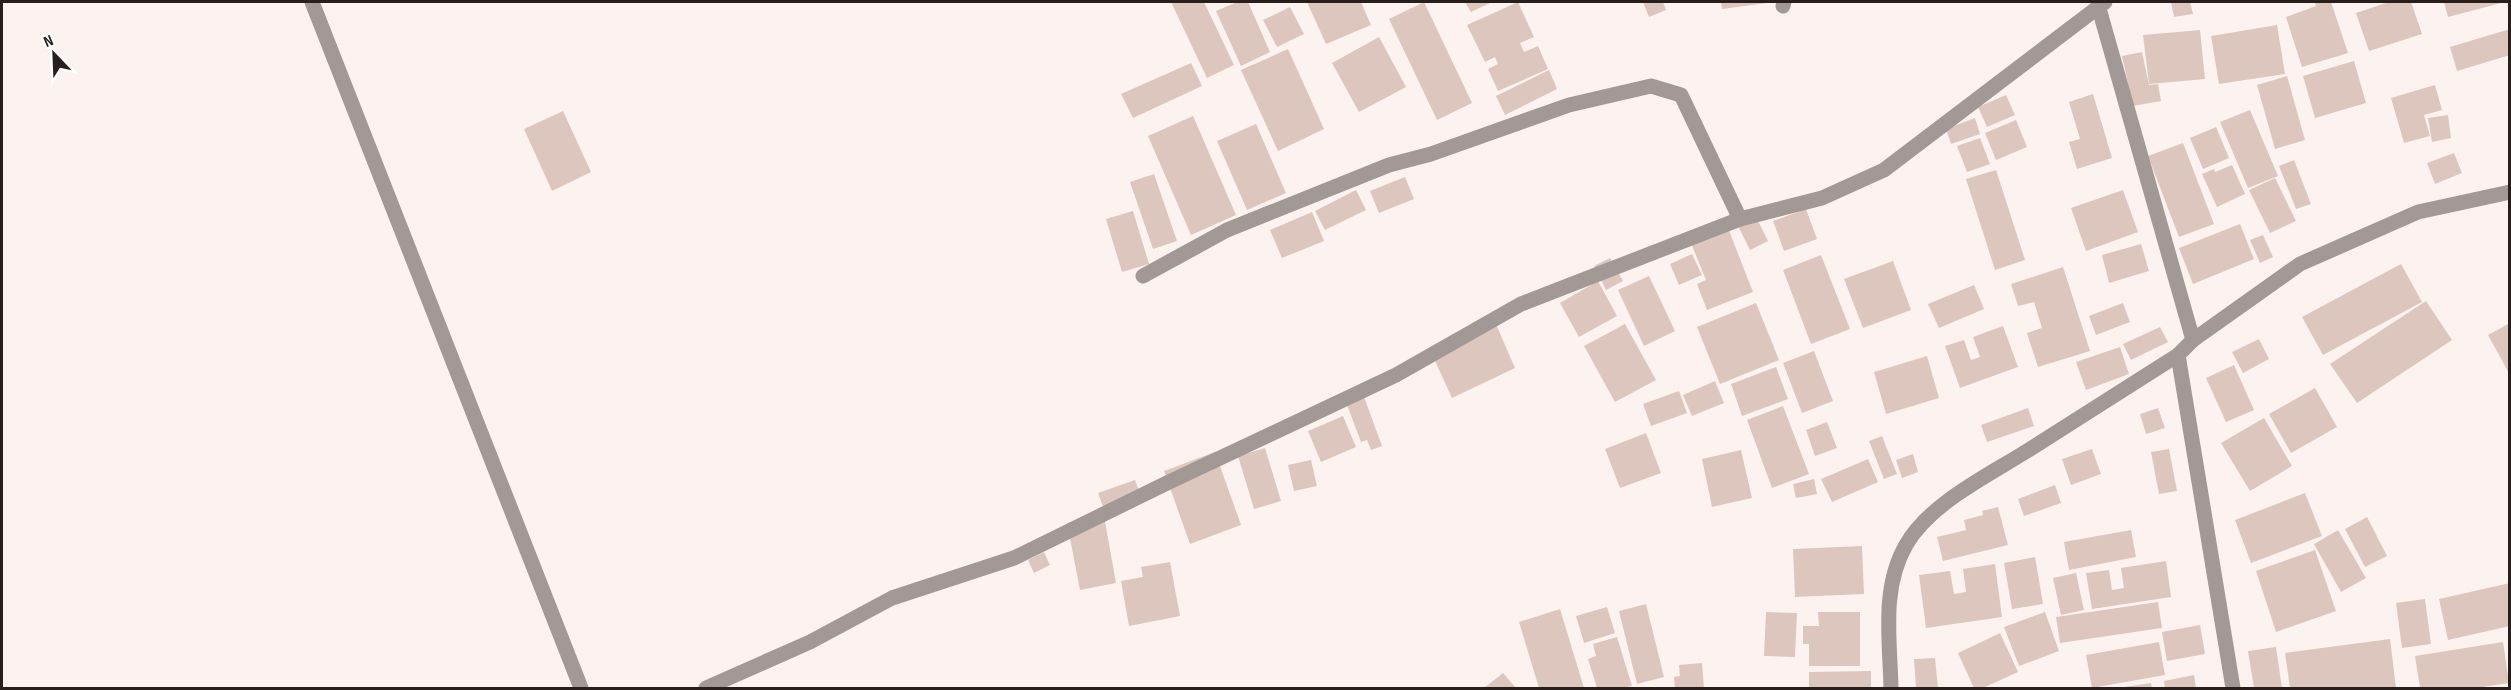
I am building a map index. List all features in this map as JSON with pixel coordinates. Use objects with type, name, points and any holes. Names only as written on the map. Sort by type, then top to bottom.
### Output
[{"type":"street","points":[[312,2],[581,688]]},
{"type":"street","points":[[706,688],[810,642],[892,598],[1014,558],[1396,375],[1521,303],[1740,219],[1822,198],[1884,170],[2102,3],[2193,340]]},
{"type":"street","points":[[1143,276],[1227,230],[1389,165],[1431,154],[1569,105],[1651,86],[1681,95],[1740,219]]},
{"type":"street","points":[[1891,688],[1888,607],[1893,576],[1905,546],[1925,518],[1977,482],[2178,355],[2193,340],[2300,264],[2418,212],[2510,192]]},
{"type":"street","points":[[2178,355],[2233,688]]},
{"type":"building","points":[[1171,2],[1204,2],[1234,65],[1207,78]]},
{"type":"building","points":[[1237,2],[1248,2],[1270,52],[1241,66],[1216,11]]},
{"type":"building","points":[[1307,2],[1361,2],[1371,25],[1326,44]]},
{"type":"building","points":[[1424,2],[1472,103],[1437,120],[1389,19]]},
{"type":"building","points":[[1465,2],[1492,2],[1471,12]]},
{"type":"building","points":[[1518,2],[1534,37],[1520,43],[1524,52],[1538,46],[1548,69],[1498,91],[1488,69],[1498,64],[1495,57],[1485,62],[1467,25]]},
{"type":"building","points":[[1643,2],[1663,2],[1666,10],[1649,17]]},
{"type":"building","points":[[1721,2],[1767,2],[1767,3],[1722,9]]},
{"type":"building","points":[[2171,2],[2190,2],[2193,14],[2174,17]]},
{"type":"building","points":[[2315,2],[2331,2],[2348,53],[2302,67],[2286,17],[2316,6]]},
{"type":"building","points":[[2389,2],[2411,2],[2422,34],[2369,51],[2356,13]]},
{"type":"building","points":[[2444,2],[2505,2],[2448,17]]},
{"type":"building","points":[[1290,7],[1304,34],[1277,47],[1263,20]]},
{"type":"building","points":[[2277,25],[2285,74],[2219,84],[2211,36]]},
{"type":"building","points":[[2510,29],[2510,55],[2457,71],[2450,47]]},
{"type":"building","points":[[2200,30],[2205,79],[2149,84],[2143,35]]},
{"type":"building","points":[[1379,37],[1406,87],[1359,112],[1332,63]]},
{"type":"building","points":[[1288,49],[1324,129],[1278,151],[1241,70]]},
{"type":"building","points":[[2142,52],[2149,85],[2158,84],[2161,101],[2133,106],[2122,56]]},
{"type":"building","points":[[2354,61],[2366,103],[2315,118],[2303,76]]},
{"type":"building","points":[[1191,63],[1202,86],[1133,118],[1121,94]]},
{"type":"building","points":[[1549,70],[1557,89],[1505,115],[1496,96]]},
{"type":"building","points":[[2287,76],[2305,140],[2275,149],[2257,85]]},
{"type":"building","points":[[2435,85],[2442,110],[2424,115],[2430,136],[2404,143],[2391,98]]},
{"type":"building","points":[[2093,94],[2112,158],[2077,169],[2069,142],[2080,139],[2069,102]]},
{"type":"building","points":[[2006,95],[2015,115],[1987,127],[1978,107]]},
{"type":"building","points":[[2250,110],[2278,176],[2248,188],[2220,122]]},
{"type":"building","points":[[563,111],[591,172],[552,191],[524,129]]},
{"type":"building","points":[[2448,115],[2451,138],[2432,142],[2428,118]]},
{"type":"building","points":[[1193,116],[1236,215],[1191,235],[1148,136]]},
{"type":"building","points":[[1975,118],[1980,134],[1951,144],[1946,129]]},
{"type":"building","points":[[2016,120],[2027,147],[1996,160],[1985,133]]},
{"type":"building","points":[[1256,124],[1286,193],[1247,210],[1217,141]]},
{"type":"building","points":[[2216,127],[2229,158],[2203,169],[2190,138]]},
{"type":"building","points":[[1980,138],[1990,164],[1967,172],[1957,146]]},
{"type":"building","points":[[2183,143],[2214,224],[2179,237],[2148,156]]},
{"type":"building","points":[[2454,153],[2462,173],[2435,184],[2427,163]]},
{"type":"building","points":[[2294,160],[2311,204],[2296,209],[2279,166]]},
{"type":"building","points":[[2232,165],[2245,194],[2217,207],[2202,174],[2214,169],[2215,172]]},
{"type":"building","points":[[1996,170],[2025,260],[1995,270],[1966,179]]},
{"type":"building","points":[[1154,174],[1177,241],[1153,249],[1130,182]]},
{"type":"building","points":[[1405,177],[1414,199],[1379,213],[1370,191]]},
{"type":"building","points":[[2275,178],[2296,221],[2270,233],[2249,190]]},
{"type":"building","points":[[1356,190],[1366,210],[1325,230],[1315,211]]},
{"type":"building","points":[[2123,190],[2138,232],[2086,251],[2071,208]]},
{"type":"building","points":[[1806,209],[1817,239],[1784,251],[1773,221]]},
{"type":"building","points":[[1133,211],[1149,264],[1122,272],[1106,219]]},
{"type":"building","points":[[1312,212],[1324,241],[1282,258],[1270,230]]},
{"type":"building","points":[[1756,217],[1768,241],[1750,250],[1738,226]]},
{"type":"building","points":[[1726,223],[1753,292],[1707,310],[1697,284],[1706,280],[1689,238]]},
{"type":"building","points":[[2240,224],[2254,259],[2193,284],[2179,248]]},
{"type":"building","points":[[2263,235],[2273,257],[2260,263],[2250,240]]},
{"type":"building","points":[[2141,244],[2149,271],[2109,283],[2102,255]]},
{"type":"building","points":[[1692,254],[1702,275],[1679,285],[1670,264]]},
{"type":"building","points":[[1821,255],[1850,329],[1811,344],[1783,270]]},
{"type":"building","points":[[1610,258],[1623,281],[1606,290],[1594,266]]},
{"type":"building","points":[[1893,261],[1911,310],[1863,328],[1844,279]]},
{"type":"building","points":[[2401,264],[2422,302],[2323,355],[2302,317]]},
{"type":"building","points":[[2063,267],[2090,351],[2038,367],[2027,333],[2042,328],[2034,302],[2018,306],[2011,284]]},
{"type":"building","points":[[1649,276],[1675,331],[1644,346],[1618,290]]},
{"type":"building","points":[[1598,281],[1617,316],[1579,337],[1560,303]]},
{"type":"building","points":[[1974,285],[1984,309],[1939,328],[1928,304]]},
{"type":"building","points":[[2426,301],[2452,340],[2357,403],[2330,364]]},
{"type":"building","points":[[1756,303],[1779,360],[1720,384],[1697,327]]},
{"type":"building","points":[[2123,303],[2130,322],[2096,335],[2089,316]]},
{"type":"building","points":[[1495,322],[1515,368],[1452,398],[1431,352]]},
{"type":"building","points":[[2510,323],[2510,375],[2488,335]]},
{"type":"building","points":[[1625,324],[1656,380],[1615,402],[1584,346]]},
{"type":"building","points":[[2003,326],[2018,367],[1960,388],[1945,346],[1964,340],[1971,360],[1980,357],[1973,337]]},
{"type":"building","points":[[2160,327],[2168,342],[2131,360],[2123,344]]},
{"type":"building","points":[[2259,339],[2269,359],[2243,373],[2232,352]]},
{"type":"building","points":[[2120,347],[2129,374],[2086,390],[2076,362]]},
{"type":"building","points":[[1814,351],[1833,401],[1802,413],[1783,363]]},
{"type":"building","points":[[1927,356],[1939,398],[1886,414],[1874,372]]},
{"type":"building","points":[[2234,365],[2254,410],[2226,422],[2206,378]]},
{"type":"building","points":[[1776,367],[1788,399],[1742,416],[1731,384]]},
{"type":"building","points":[[1715,381],[1724,403],[1692,416],[1683,395]]},
{"type":"building","points":[[1360,386],[1382,446],[1371,450],[1367,440],[1361,442],[1344,397]]},
{"type":"building","points":[[2315,388],[2337,427],[2291,453],[2269,414]]},
{"type":"building","points":[[1679,391],[1687,413],[1651,426],[1643,404]]},
{"type":"building","points":[[1783,406],[1809,474],[1772,488],[1747,420]]},
{"type":"building","points":[[2028,408],[2034,426],[1987,442],[1981,425]]},
{"type":"building","points":[[2158,408],[2165,428],[2146,434],[2140,414]]},
{"type":"building","points":[[1343,416],[1356,447],[1321,462],[1308,431]]},
{"type":"building","points":[[2264,418],[2292,466],[2250,491],[2221,443]]},
{"type":"building","points":[[1827,422],[1837,448],[1815,456],[1806,430]]},
{"type":"building","points":[[1646,433],[1661,473],[1620,488],[1605,449]]},
{"type":"building","points":[[1882,436],[1897,474],[1884,479],[1869,441]]},
{"type":"building","points":[[1265,448],[1281,501],[1254,509],[1238,456]]},
{"type":"building","points":[[2092,449],[2101,474],[2071,485],[2062,459]]},
{"type":"building","points":[[2169,449],[2177,491],[2159,494],[2151,452]]},
{"type":"building","points":[[1741,450],[1752,498],[1712,507],[1702,459]]},
{"type":"building","points":[[1215,452],[1241,525],[1190,544],[1164,471]]},
{"type":"building","points":[[1913,454],[1918,472],[1902,478],[1896,460]]},
{"type":"building","points":[[1868,459],[1878,482],[1832,502],[1821,479]]},
{"type":"building","points":[[1311,460],[1317,486],[1294,491],[1288,465]]},
{"type":"building","points":[[1814,479],[1817,494],[1796,498],[1793,484]]},
{"type":"building","points":[[1135,480],[1143,502],[1106,515],[1098,493]]},
{"type":"building","points":[[2055,485],[2061,503],[2024,516],[2018,499]]},
{"type":"building","points":[[2305,493],[2322,536],[2251,563],[2235,520]]},
{"type":"building","points":[[1998,507],[2008,545],[1943,561],[1937,537],[1966,530],[1964,520],[1983,515],[1982,511]]},
{"type":"building","points":[[1104,516],[1116,583],[1080,590],[1067,523]]},
{"type":"building","points":[[2367,517],[2387,556],[2365,567],[2345,529]]},
{"type":"building","points":[[2131,530],[2136,557],[2069,570],[2064,542]]},
{"type":"building","points":[[2338,530],[2366,578],[2341,592],[2314,544]]},
{"type":"building","points":[[1862,546],[1864,594],[1795,597],[1793,549]]},
{"type":"building","points":[[2315,550],[2336,611],[2276,632],[2256,571]]},
{"type":"building","points":[[1044,552],[1050,565],[1034,573],[1028,560]]},
{"type":"building","points":[[2035,557],[2043,604],[2012,609],[2004,563]]},
{"type":"building","points":[[2166,561],[2171,597],[2092,609],[2086,573],[2109,570],[2112,590],[2124,588],[2121,568]]},
{"type":"building","points":[[1170,562],[1180,616],[1129,626],[1121,581],[1143,577],[1141,567]]},
{"type":"building","points":[[1995,564],[2002,617],[1926,628],[1919,575],[1950,571],[1954,594],[1966,592],[1963,569]]},
{"type":"building","points":[[2076,573],[2084,610],[2061,615],[2053,578]]},
{"type":"building","points":[[2510,583],[2510,626],[2448,640],[2439,599]]},
{"type":"building","points":[[2425,599],[2431,644],[2402,648],[2396,603]]},
{"type":"building","points":[[2158,602],[2162,628],[2060,643],[2056,617]]},
{"type":"building","points":[[1646,604],[1664,677],[1637,684],[1619,611]]},
{"type":"building","points":[[1607,607],[1615,633],[1584,643],[1576,616]]},
{"type":"building","points":[[1560,609],[1584,688],[1539,688],[1519,622]]},
{"type":"building","points":[[1766,612],[1797,613],[1795,657],[1764,656]]},
{"type":"building","points":[[1818,612],[1860,612],[1860,666],[1809,666],[1809,644],[1803,644],[1803,626],[1819,626]]},
{"type":"building","points":[[2045,612],[2059,651],[2019,666],[2004,627]]},
{"type":"building","points":[[2200,625],[2205,654],[2167,661],[2162,632]]},
{"type":"building","points":[[2000,633],[2018,672],[1983,688],[1974,688],[1958,653]]},
{"type":"building","points":[[1617,637],[1632,686],[1597,688],[1588,659],[1596,656],[1593,644]]},
{"type":"building","points":[[2390,639],[2396,688],[2290,688],[2285,653]]},
{"type":"building","points":[[2159,642],[2165,675],[2092,688],[2086,655]]},
{"type":"building","points":[[2503,642],[2509,683],[2476,688],[2420,688],[2415,656]]},
{"type":"building","points":[[2276,647],[2282,688],[2254,688],[2248,651]]},
{"type":"building","points":[[1935,658],[1938,688],[1916,688],[1914,659]]},
{"type":"building","points":[[1702,663],[1704,688],[1675,688],[1674,677],[1680,676],[1679,665]]},
{"type":"building","points":[[1871,671],[1871,688],[1809,688],[1809,672]]},
{"type":"building","points":[[1503,673],[1516,688],[1484,688]]},
{"type":"building","points":[[2194,675],[2196,688],[2165,688],[2164,681]]},
{"type":"building","points":[[2151,683],[2152,688],[2124,688],[2124,687]]}]
